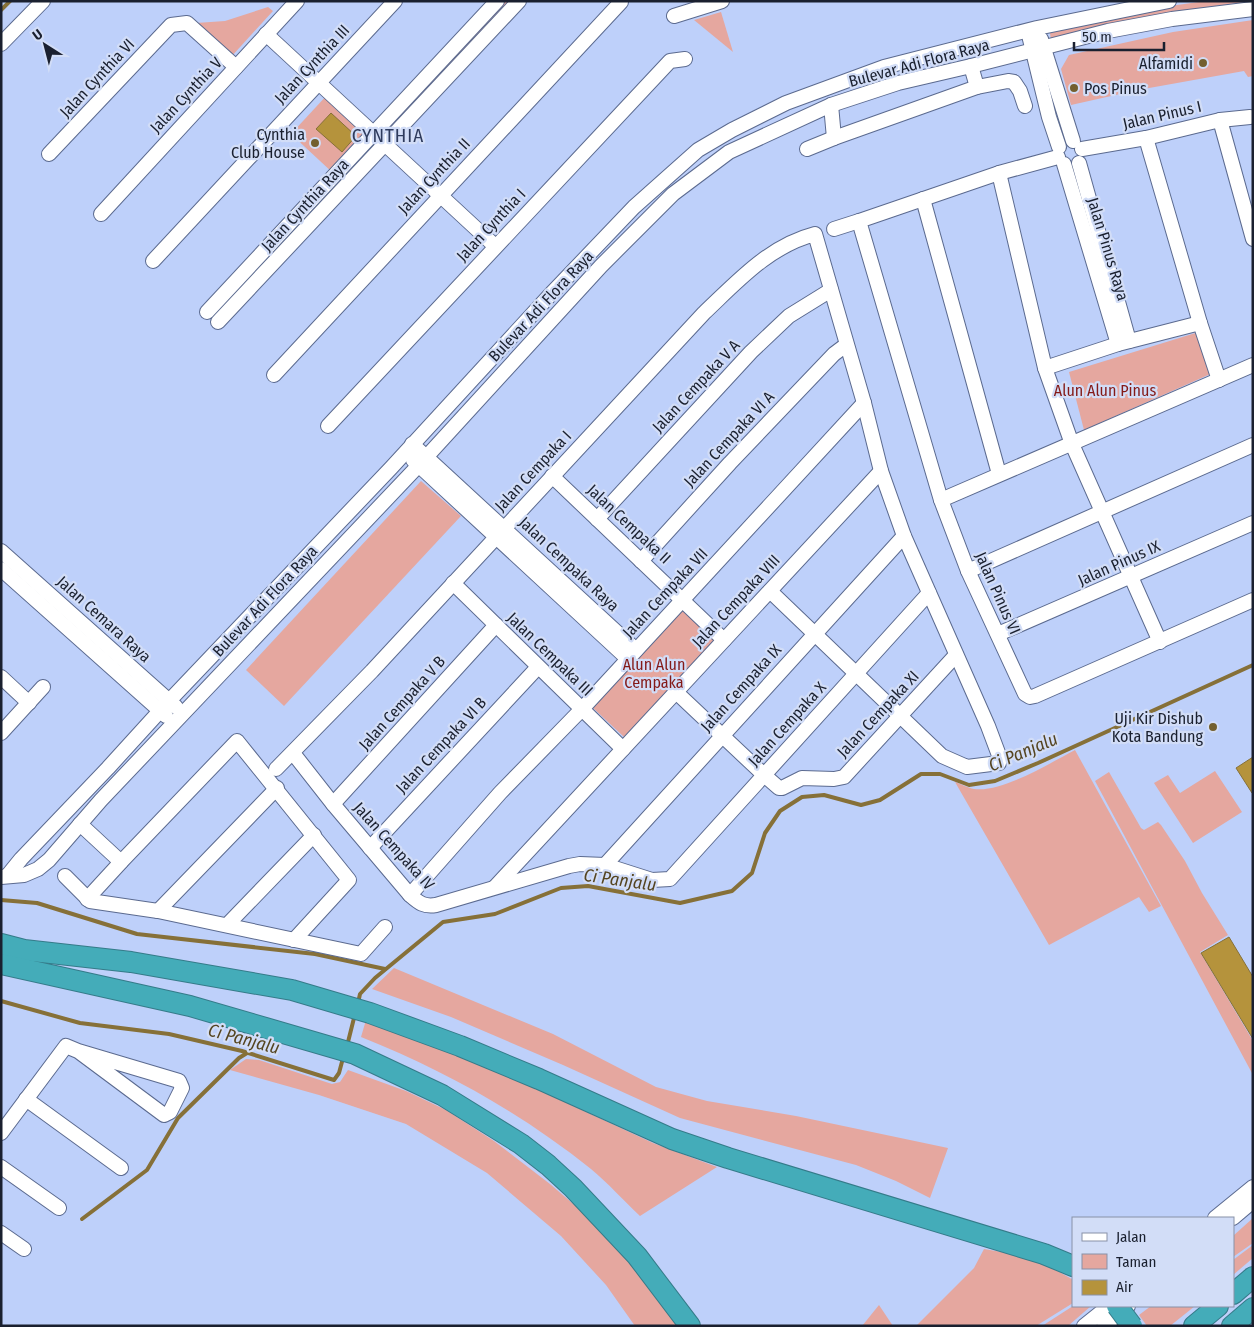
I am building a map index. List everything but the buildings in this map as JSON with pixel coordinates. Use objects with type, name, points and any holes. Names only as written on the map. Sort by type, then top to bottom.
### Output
[{"type":"highway","points":[[1,944],[24,950],[131,962],[292,990],[370,1013],[460,1046],[539,1078],[672,1139],[728,1158],[1044,1254],[1072,1266]]},
{"type":"highway","points":[[1,964],[190,1006],[355,1054],[442,1095],[520,1144],[548,1165],[573,1188],[637,1256],[690,1326]]},
{"type":"highway","points":[[1234,1293],[1253,1277]]},
{"type":"highway","points":[[1118,1307],[1132,1326]]},
{"type":"highway","points":[[1194,1326],[1217,1307]]},
{"type":"highway","points":[[1232,1326],[1253,1308]]},
{"type":"street","points":[[1,44],[43,1]]},
{"type":"street","name":"Jalan Cynthia V","points":[[101,214],[297,1]]},
{"type":"street","name":"Jalan Cynthia III","points":[[153,262],[395,1]]},
{"type":"street","name":"Jalan Cynthia Raya","points":[[207,312],[497,1]]},
{"type":"street","name":"Jalan Cynthia Raya","points":[[218,322],[519,1]]},
{"type":"street","points":[[674,16],[722,1]]},
{"type":"street","name":"Bulevar Adi Flora Raya","points":[[4,876],[108,768],[164,706],[634,207],[698,150],[732,130],[786,103],[884,67],[1032,30],[1169,1]]},
{"type":"street","name":"Jalan Cynthia II","points":[[274,375],[621,2]]},
{"type":"street","name":"Bulevar Adi Flora Raya","points":[[4,876],[24,875],[38,869],[49,860],[179,718],[520,356],[601,266],[673,194],[729,152],[830,105],[898,83],[1108,31],[1172,19],[1253,9]]},
{"type":"street","name":"Jalan Cynthia VI","points":[[49,154],[171,25],[187,23],[236,67]]},
{"type":"street","name":"Jalan Pinus Raya","points":[[1032,30],[1078,151],[1124,342]]},
{"type":"street","points":[[266,34],[495,246]]},
{"type":"street","name":"Jalan Pinus Raya","points":[[1039,49],[1049,117],[1060,156],[1124,342]]},
{"type":"street","name":"Jalan Cynthia I","points":[[328,426],[495,246],[670,62],[685,59]]},
{"type":"street","points":[[971,66],[977,87]]},
{"type":"street","points":[[807,149],[977,87],[1008,81],[1014,82],[1020,91],[1025,106]]},
{"type":"street","points":[[830,105],[834,138]]},
{"type":"street","name":"Jalan Pinus I","points":[[1078,151],[1146,138],[1220,120],[1250,117]]},
{"type":"street","points":[[1220,120],[1253,239]]},
{"type":"street","points":[[1146,138],[1200,323],[1219,380]]},
{"type":"street","points":[[834,229],[999,172],[1060,156],[1068,141],[1078,151],[1072,166],[1060,156]]},
{"type":"street","points":[[999,172],[1045,368],[1072,444],[1160,642],[1253,600]]},
{"type":"street","points":[[923,199],[999,474]]},
{"type":"street","points":[[634,207],[648,219]]},
{"type":"street","name":"Jalan Pinus VI","points":[[859,221],[941,500],[968,571],[1025,694],[1030,697],[1160,642]]},
{"type":"street","name":"Jalan Cempaka I","points":[[276,769],[453,583],[704,313],[757,262],[782,247],[814,234],[831,290]]},
{"type":"street","points":[[770,591],[942,756],[967,767],[999,763],[1000,758],[904,536],[881,471],[864,403],[831,290]]},
{"type":"street","name":"Jalan Cempaka V A","points":[[597,519],[751,352],[789,316],[831,290]]},
{"type":"street","points":[[1045,368],[1124,342],[1200,323]]},
{"type":"street","name":"Jalan Cempaka VI A","points":[[641,560],[743,449],[834,354],[846,345]]},
{"type":"street","points":[[941,500],[1253,365]]},
{"type":"street","name":"Jalan Cempaka VII","points":[[410,895],[500,793],[582,709],[864,403]]},
{"type":"street","points":[[968,571],[1253,445]]},
{"type":"street","name":"Jalan Cempaka Raya","points":[[408,448],[632,655]]},
{"type":"street","name":"Jalan Cempaka VIII","points":[[495,888],[881,471]]},
{"type":"street","name":"Jalan Cempaka II","points":[[552,476],[724,640]]},
{"type":"street","name":"Jalan Pinus IX","points":[[998,634],[1253,523]]},
{"type":"street","name":"Jalan Cempaka IX","points":[[604,864],[904,536]]},
{"type":"street","name":"Jalan Cemara Raya","points":[[1,551],[164,706]]},
{"type":"street","name":"Jalan Cemara Raya","points":[[1,569],[179,718]]},
{"type":"street","name":"Jalan Cempaka III","points":[[453,583],[623,749]]},
{"type":"street","name":"Jalan Cempaka X","points":[[604,864],[652,880],[670,879],[929,592]]},
{"type":"street","name":"Jalan Cempaka V B","points":[[333,804],[496,625]]},
{"type":"street","name":"Jalan Cempaka XI","points":[[764,775],[779,788],[802,778],[839,779],[844,777],[956,655]]},
{"type":"street","name":"Jalan Cempaka VI B","points":[[370,848],[538,667]]},
{"type":"street","points":[[1,678],[29,702]]},
{"type":"street","points":[[1,733],[44,686]]},
{"type":"street","points":[[676,692],[764,775]]},
{"type":"street","points":[[87,899],[237,741],[277,788],[348,880],[294,940]]},
{"type":"street","name":"Jalan Cempaka IV","points":[[293,753],[333,804],[410,895],[426,906],[436,905],[569,866],[604,864]]},
{"type":"street","points":[[158,911],[277,788]]},
{"type":"street","points":[[80,824],[121,862]]},
{"type":"street","points":[[228,924],[314,835]]},
{"type":"street","points":[[64,876],[90,901],[228,924],[361,954],[385,927]]},
{"type":"street","points":[[1,1133],[66,1046],[179,1081],[182,1088],[170,1112],[164,1115],[78,1051]]},
{"type":"street","points":[[26,1099],[122,1168]]},
{"type":"street","points":[[2,1170],[58,1208]]},
{"type":"street","points":[[1216,1217],[1253,1187]]},
{"type":"street","points":[[1234,1217],[1253,1201]]},
{"type":"street","points":[[1,1233],[24,1250]]},
{"type":"street","points":[[1084,1326],[1108,1307]]},
{"type":"street","points":[[1104,1326],[1128,1307]]},
{"type":"green space","points":[[501,1],[516,1],[385,141],[378,134]]},
{"type":"green space","points":[[1206,1],[1253,1],[1170,12],[1051,40],[1050,33],[1170,6]]},
{"type":"green space","points":[[268,7],[273,11],[231,57],[196,23],[225,21]]},
{"type":"green space","points":[[721,12],[733,52],[694,20]]},
{"type":"green space","points":[[1253,20],[1253,76],[1248,77],[1244,71],[1138,90],[1071,105],[1061,69],[1069,55],[1173,32]]},
{"type":"green space","points":[[328,94],[370,133],[333,173],[291,134]]},
{"type":"green space","name":"Alun Alun Pinus","points":[[1202,331],[1215,372],[1084,430],[1069,372]]},
{"type":"green space","points":[[421,481],[461,516],[284,706],[246,670]]},
{"type":"green space","name":"Alun Alun Cempaka","points":[[684,608],[717,639],[624,737],[592,707]]},
{"type":"green space","points":[[1075,750],[1161,906],[1149,912],[1139,897],[1049,945],[955,782],[974,789],[998,786],[1026,776]]},
{"type":"green space","points":[[1215,771],[1242,812],[1193,843],[1154,783],[1168,775],[1180,793]]},
{"type":"green space","points":[[1109,772],[1141,828],[1144,830],[1158,822],[1161,825],[1185,861],[1228,935],[1200,952],[1253,1041],[1253,1075],[1095,781]]},
{"type":"green space","points":[[394,968],[553,1034],[656,1087],[707,1101],[796,1116],[948,1148],[930,1198],[896,1181],[856,1165],[680,1118],[451,1017],[372,989]]},
{"type":"green space","points":[[366,1020],[472,1060],[653,1143],[717,1167],[640,1216],[591,1169],[509,1111],[481,1094],[422,1064],[361,1037]]},
{"type":"green space","points":[[246,1059],[259,1060],[332,1084],[340,1082],[348,1070],[406,1091],[446,1110],[494,1141],[550,1184],[592,1220],[621,1249],[679,1326],[635,1326],[606,1285],[561,1236],[487,1173],[406,1124],[319,1095],[230,1070]]},
{"type":"green space","points":[[1253,1218],[1253,1243],[1234,1256],[1234,1235]]},
{"type":"green space","points":[[1253,1245],[1253,1258],[1234,1274],[1234,1259]]},
{"type":"green space","points":[[984,1249],[1013,1254],[1045,1264],[1072,1279],[1072,1304],[1036,1326],[916,1326],[974,1268]]},
{"type":"green space","points":[[879,1305],[893,1326],[862,1326]]},
{"type":"green space","points":[[1072,1307],[1090,1307],[1068,1326],[1042,1326]]},
{"type":"green space","points":[[1150,1307],[1194,1307],[1170,1326],[1147,1326],[1139,1315]]},
{"type":"water","points":[[331,113],[356,136],[342,152],[316,129]]},
{"type":"water","points":[[1253,757],[1253,792],[1252,793],[1236,768]]},
{"type":"water","points":[[1229,937],[1253,977],[1253,1039],[1201,953]]},
{"type":"waterway","points":[[1,10],[10,1]]},
{"type":"waterway","name":"Ci Panjalu","points":[[358,1003],[360,994],[375,978],[443,922],[495,914],[561,888],[588,886],[680,903],[732,891],[752,873],[765,833],[780,811],[802,797],[824,795],[861,805],[880,800],[921,774],[940,774],[969,785],[995,781],[1253,665]]},
{"type":"waterway","points":[[1,900],[37,903],[137,934],[315,954],[385,969]]},
{"type":"waterway","name":"Ci Panjalu","points":[[1,1001],[80,1023],[169,1034],[242,1051],[334,1080],[339,1073],[343,1058]]},
{"type":"waterway","name":"Ci Panjalu","points":[[347,1046],[355,1014]]},
{"type":"waterway","points":[[82,1219],[147,1170],[178,1118],[239,1058],[247,1053]]},
{"type":"place","name":"Alfamidi","points":[[1203,63]]},
{"type":"place","name":"Pos Pinus","points":[[1074,88]]},
{"type":"place","name":"Cynthia Club House","points":[[315,143]]},
{"type":"place","name":"Uji Kir Dishub Kota Bandung","points":[[1213,727]]},
{"type":"district","name":"CYNTHIA","points":[[388,135]]}]
